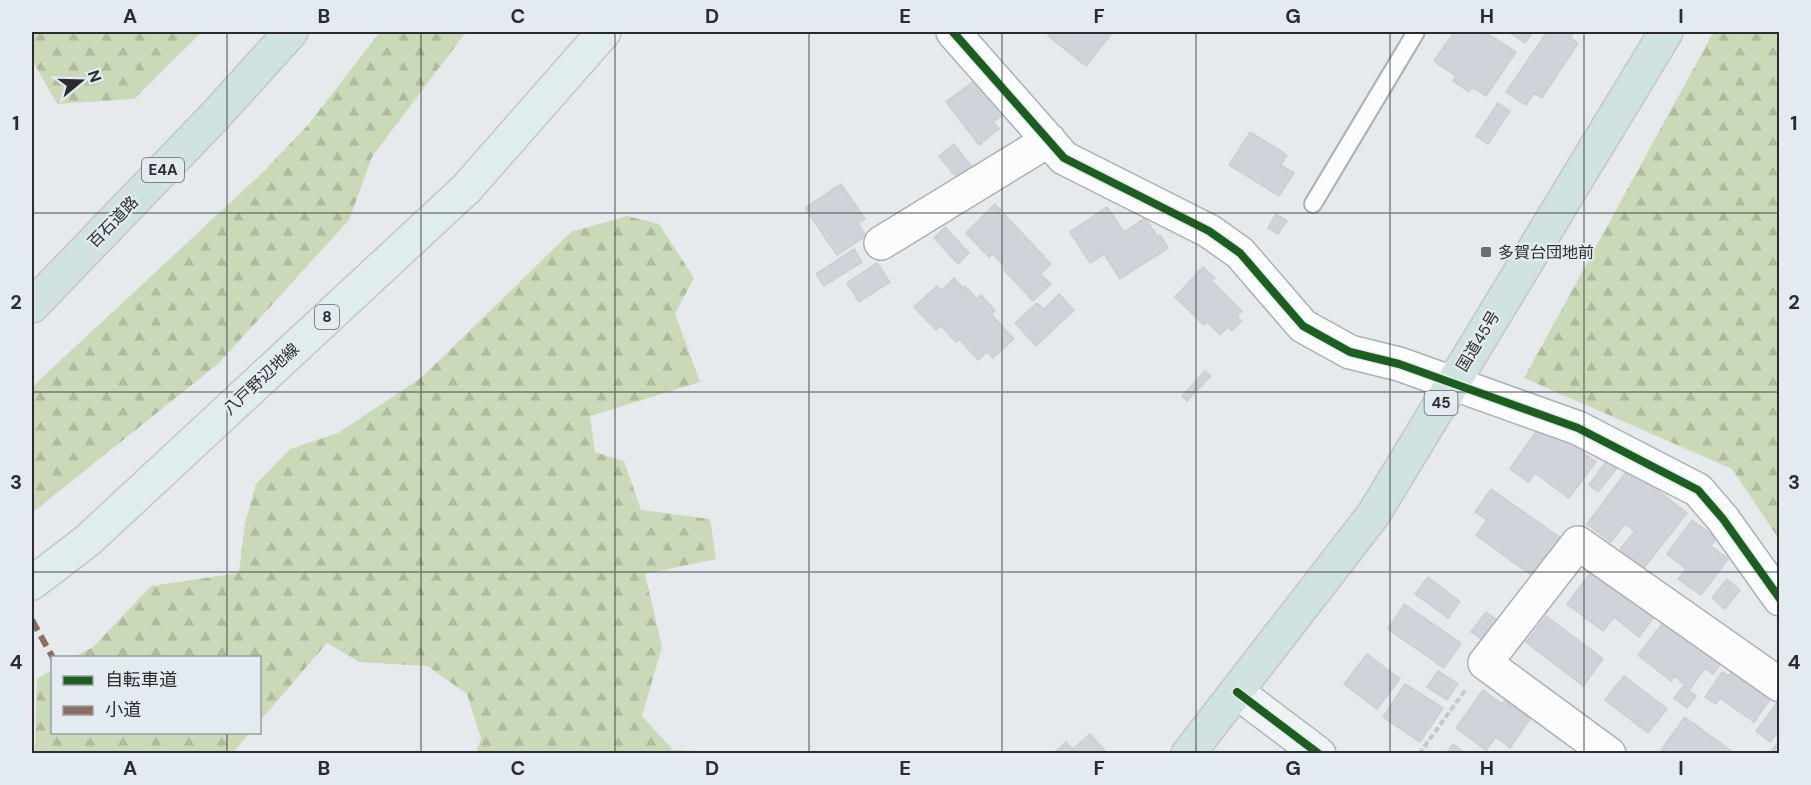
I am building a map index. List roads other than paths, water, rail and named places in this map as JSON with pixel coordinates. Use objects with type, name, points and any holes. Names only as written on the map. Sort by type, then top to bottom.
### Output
[{"type":"highway","name":"百石道路","points":[[32,306],[214,117],[291,32]]},
{"type":"highway","name":"国道45号","points":[[1188,753],[1373,515],[1666,32]]},
{"type":"main road","name":"八戸野辺地線","points":[[32,583],[87,541],[466,189],[604,32]]},
{"type":"street","points":[[953,32],[1064,158],[1209,231],[1240,252],[1303,326],[1350,352],[1399,364],[1578,428],[1698,490],[1723,519],[1779,599]]},
{"type":"street","points":[[881,243],[1049,140]]},
{"type":"street","points":[[1609,753],[1485,663],[1578,543],[1779,685]]},
{"type":"street","points":[[1237,692],[1319,753]]},
{"type":"lane","points":[[1313,204],[1416,32]]},
{"type":"place","name":"多賀台団地前","points":[[1486,252]]}]
